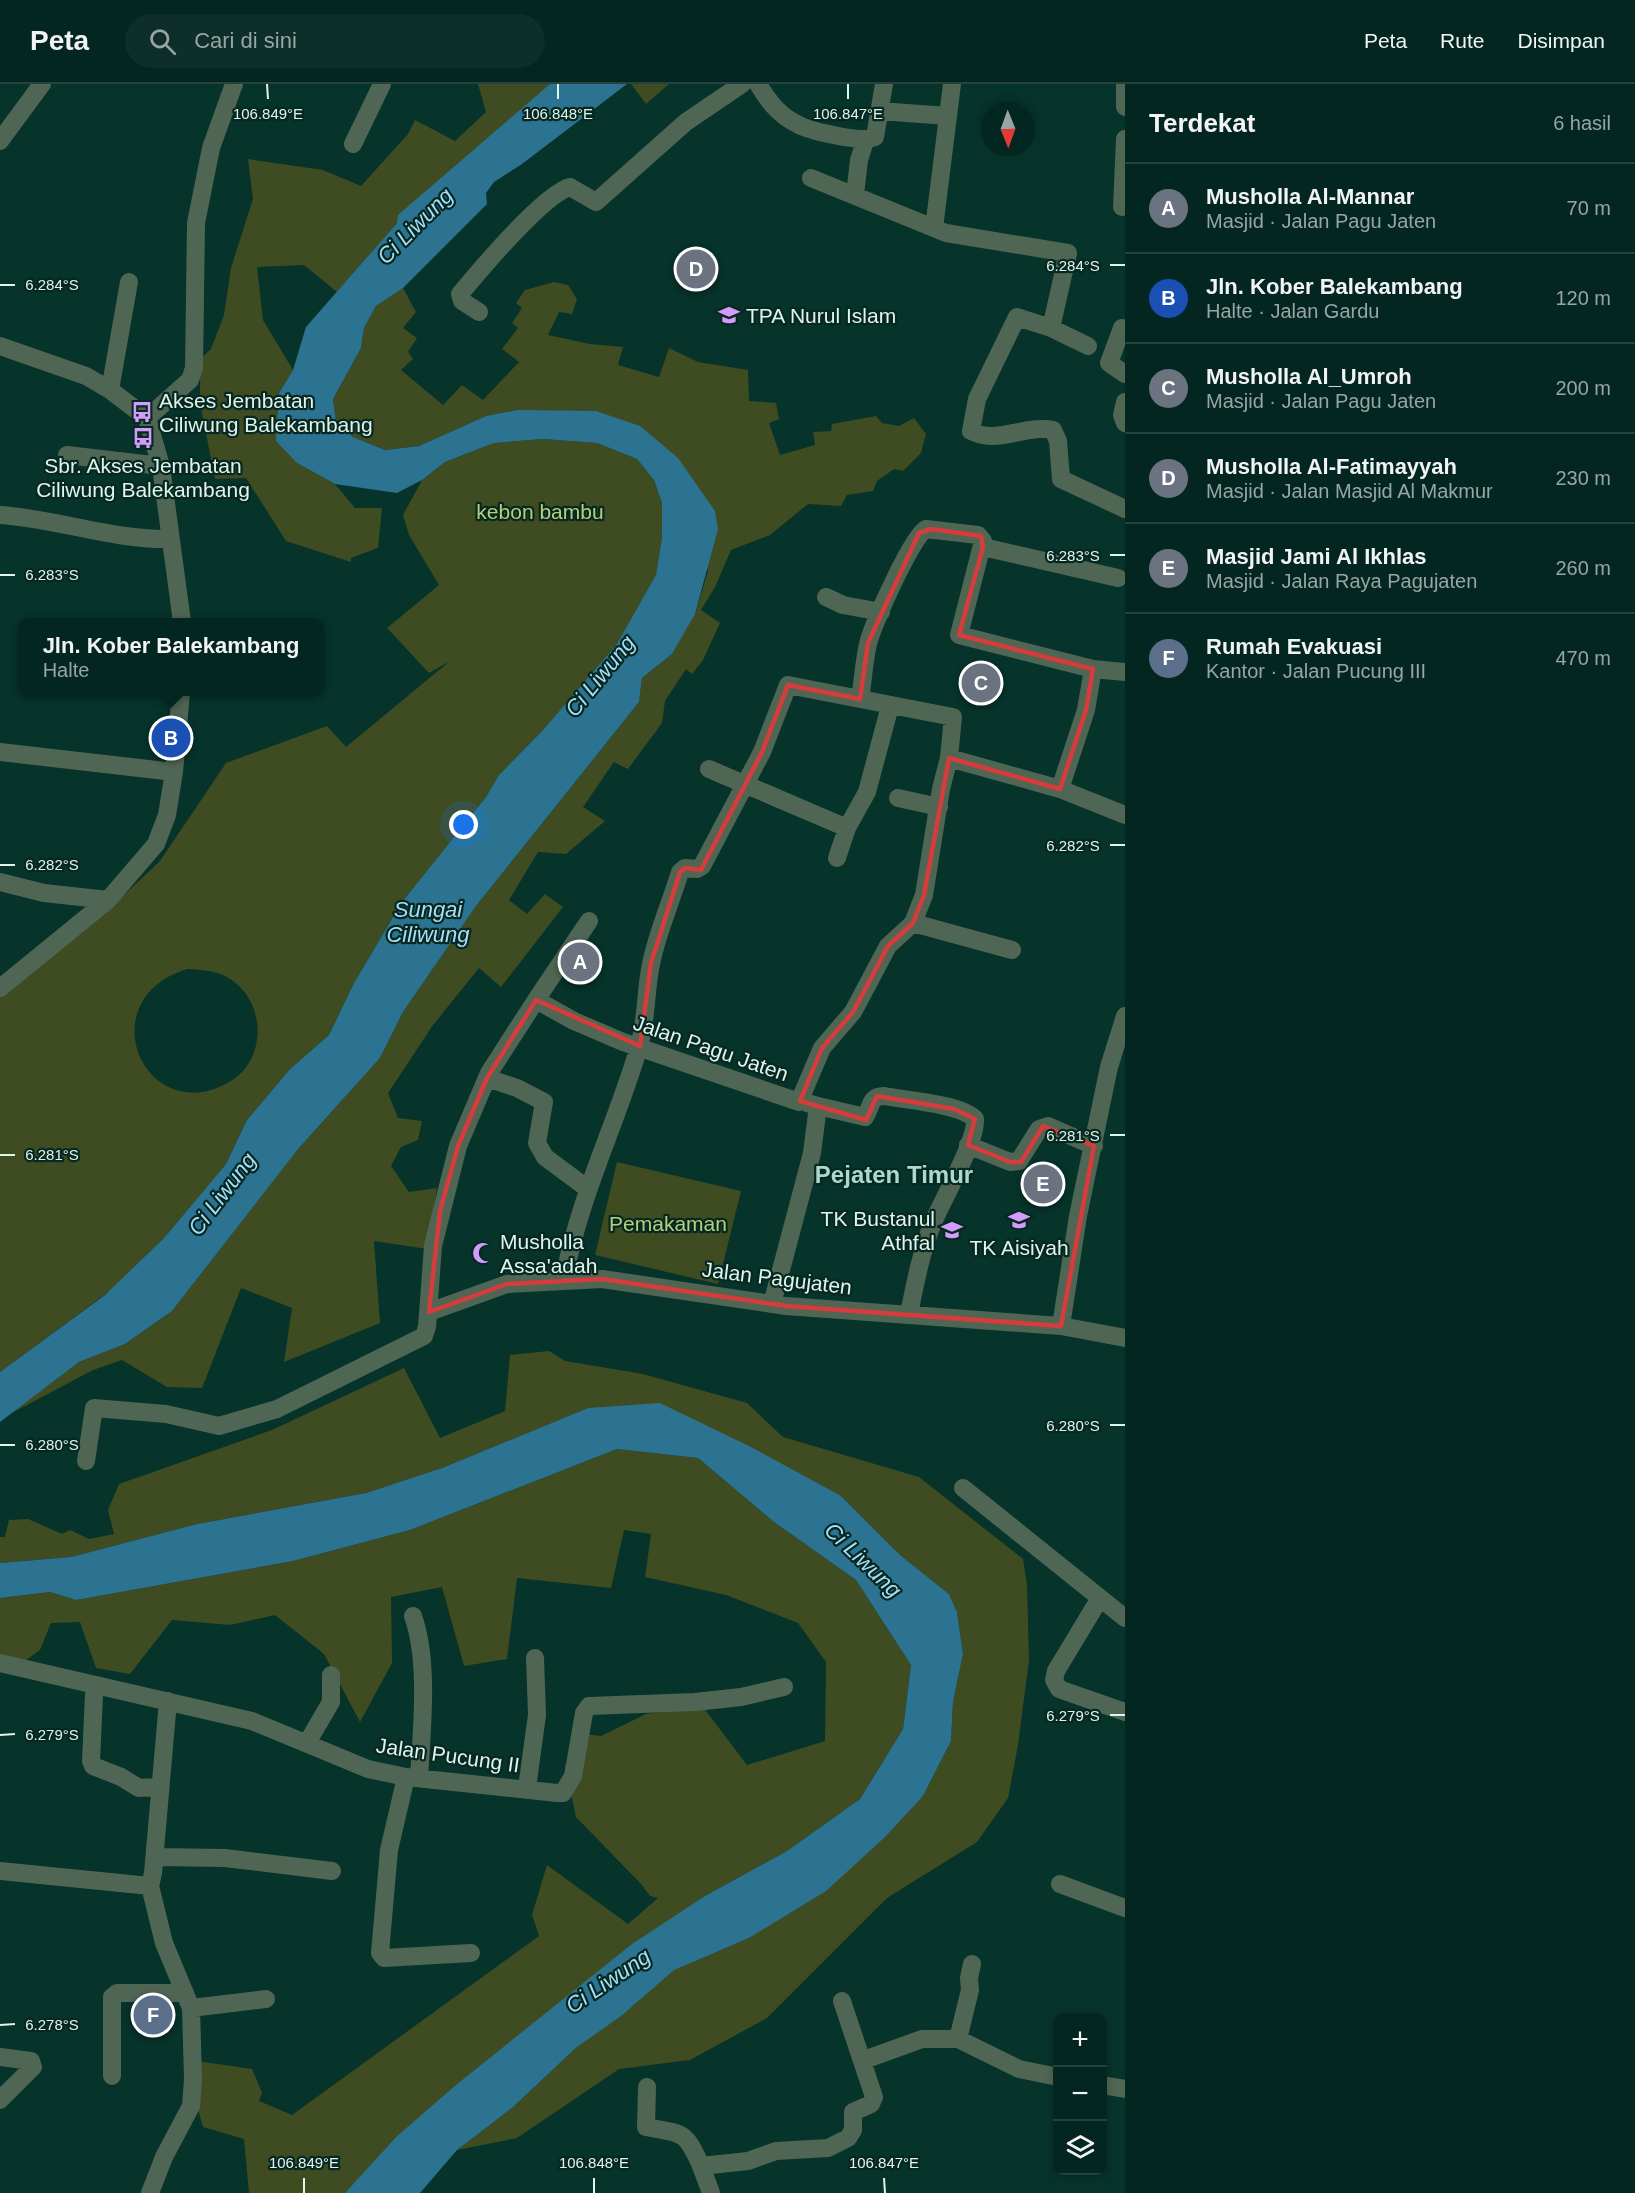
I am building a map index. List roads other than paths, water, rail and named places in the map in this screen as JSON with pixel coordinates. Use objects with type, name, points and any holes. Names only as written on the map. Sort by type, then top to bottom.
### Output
[{"type":"street","points":[[0,141],[42,84]]},
{"type":"street","points":[[147,418],[190,380],[194,368],[196,223],[211,148],[234,84]]},
{"type":"street","points":[[353,144],[382,84]]},
{"type":"street","points":[[479,312],[462,301],[460,294],[485,264],[550,200],[570,187],[596,202],[686,122],[742,84]]},
{"type":"street","points":[[758,84],[771,105],[798,125],[865,141],[875,137],[884,84]]},
{"type":"street","points":[[934,228],[952,84]]},
{"type":"street","points":[[1125,84],[1125,107]]},
{"type":"street","points":[[879,111],[948,116]]},
{"type":"street","points":[[1122,207],[1125,139]]},
{"type":"street","points":[[855,195],[859,160],[865,141]]},
{"type":"street","points":[[811,178],[946,233],[1068,253],[1051,328]]},
{"type":"street","points":[[111,390],[129,282]]},
{"type":"street","points":[[1088,346],[1022,317],[1014,320],[977,399],[971,431],[983,434],[1012,435],[1035,429],[1053,430],[1058,441],[1059,473],[1062,479],[1125,509]]},
{"type":"street","points":[[1122,328],[1109,363],[1125,374]]},
{"type":"street","points":[[0,346],[86,376],[111,390],[147,418],[161,466],[168,539],[181,618]]},
{"type":"street","points":[[1125,402],[1122,415],[1125,423]]},
{"type":"street","points":[[67,455],[161,466]]},
{"type":"street","points":[[0,515],[22,516],[136,539],[168,539]]},
{"type":"street","points":[[860,699],[868,643],[901,567],[922,531],[931,529],[978,535],[983,540],[983,547],[969,588],[959,635],[1093,669],[1125,672]]},
{"type":"street","points":[[983,547],[1118,578]]},
{"type":"street","points":[[826,597],[843,605],[881,612]]},
{"type":"street","points":[[1060,789],[1086,710],[1093,669]]},
{"type":"street","points":[[564,1280],[570,1244],[640,1046],[651,963],[680,872],[685,868],[697,869],[702,866],[762,752],[788,685],[891,706],[867,792],[847,828],[837,858]]},
{"type":"street","points":[[0,988],[108,900],[156,844],[167,815],[181,696]]},
{"type":"street","name":"Jalan Pagu Jaten","points":[[536,1000],[574,1021],[623,1042],[799,1102],[822,1048],[853,1012],[888,946],[913,923],[924,895],[949,758],[953,717],[891,706]]},
{"type":"street","points":[[0,752],[174,769]]},
{"type":"street","points":[[949,758],[1060,789],[1125,815]]},
{"type":"street","points":[[709,769],[847,828]]},
{"type":"street","points":[[898,798],[939,807]]},
{"type":"street","points":[[0,882],[44,893],[108,900]]},
{"type":"street","points":[[86,1461],[94,1408],[166,1414],[219,1426],[255,1417],[424,1336],[429,1312],[433,1246],[458,1146],[487,1078],[589,921]]},
{"type":"street","points":[[913,923],[1012,950]]},
{"type":"street","points":[[1061,1326],[1078,1216],[1120,1051],[1125,1016]]},
{"type":"street","points":[[487,1078],[544,1102],[537,1143],[545,1157],[588,1189]]},
{"type":"street","points":[[799,1102],[865,1117],[872,1100],[877,1096],[954,1108],[971,1114],[975,1119],[968,1145],[932,1226],[916,1278],[909,1314]]},
{"type":"street","points":[[772,1304],[812,1153],[818,1106]]},
{"type":"street","points":[[968,1145],[1010,1162],[1018,1161],[1023,1158],[1039,1128],[1048,1126],[1094,1146]]},
{"type":"street","name":"Jalan Pagujaten","points":[[429,1312],[495,1286],[602,1279],[772,1304],[1005,1324],[1061,1326],[1125,1338]]},
{"type":"street","points":[[963,1488],[1125,1618]]},
{"type":"street","points":[[1100,1598],[1056,1671],[1054,1680],[1059,1689],[1125,1712]]},
{"type":"street","points":[[413,1616],[420,1635],[423,1716],[412,1777],[389,1850],[380,1953],[384,1958],[471,1953]]},
{"type":"street","points":[[527,1788],[537,1715],[534,1658]]},
{"type":"street","name":"Jalan Pucung II","points":[[0,1663],[252,1721],[368,1769],[412,1777],[563,1793],[574,1771],[584,1713],[589,1707],[695,1702],[741,1697],[784,1687]]},
{"type":"street","points":[[307,1743],[331,1702],[331,1675]]},
{"type":"street","points":[[94,1695],[91,1761],[93,1766],[139,1788],[159,1787]]},
{"type":"street","points":[[150,2193],[164,2157],[191,2106],[193,2079],[188,2001],[159,1929],[150,1886],[155,1857],[159,1787],[168,1701]]},
{"type":"street","points":[[155,1857],[225,1858],[332,1871]]},
{"type":"street","points":[[1,1875],[150,1886]]},
{"type":"street","points":[[1060,1884],[1125,1908]]},
{"type":"street","points":[[958,2039],[970,1990],[969,1978],[972,1964]]},
{"type":"street","points":[[112,2076],[112,1997],[117,1993],[188,2001],[266,1999]]},
{"type":"street","points":[[701,2166],[748,2161],[776,2151],[796,2148],[828,2148],[848,2138],[853,2130],[853,2112],[871,2103],[874,2097],[864,2060],[842,2001]]},
{"type":"street","points":[[864,2060],[922,2039],[958,2039],[1019,2069],[1053,2076]]},
{"type":"street","points":[[0,2057],[27,2060],[33,2064],[32,2069],[0,2100]]},
{"type":"street","points":[[647,2086],[646,2127],[682,2134],[690,2141],[711,2193]]},
{"type":"street","points":[[1107,2086],[1125,2089]]},
{"type":"water","name":"Sungai Ciliwung","points":[[550,84],[627,84],[522,164],[494,182],[486,193],[487,204],[403,288],[376,306],[364,328],[361,348],[333,399],[336,421],[353,437],[385,450],[419,446],[486,416],[517,410],[596,411],[640,426],[678,458],[715,511],[718,529],[695,614],[672,654],[642,678],[639,702],[476,906],[403,1012],[380,1058],[299,1148],[172,1311],[125,1344],[79,1362],[0,1422],[0,1372],[105,1295],[164,1238],[226,1164],[247,1120],[290,1069],[329,1035],[354,983],[402,902],[486,797],[499,775],[542,731],[617,644],[656,575],[662,537],[662,503],[654,480],[637,459],[597,443],[543,439],[494,443],[445,462],[422,480],[397,493],[335,484],[297,463],[276,441],[279,393],[293,370],[306,327],[397,223],[398,215]]},
{"type":"water","name":"Ci Liwung","points":[[660,1403],[751,1447],[841,1496],[900,1555],[949,1594],[957,1612],[963,1654],[953,1702],[951,1741],[923,1796],[885,1837],[826,1891],[749,1938],[674,1970],[621,2016],[577,2047],[512,2108],[457,2150],[420,2193],[345,2193],[396,2137],[456,2085],[632,1944],[705,1896],[787,1851],[860,1799],[903,1729],[911,1665],[856,1580],[774,1522],[698,1458],[617,1449],[410,1530],[293,1561],[76,1600],[50,1592],[0,1598],[0,1563],[71,1557],[197,1524],[366,1493],[442,1468],[588,1408]]},
{"type":"place","name":"Musholla Al-Fatimayyah","points":[[696,269]]},
{"type":"place","name":"TPA Nurul Islam","points":[[729,315]]},
{"type":"place","name":"Akses Jembatan Ciliwung Balekambang","points":[[142,412]]},
{"type":"place","name":"Sbr. Akses Jembatan Ciliwung Balekambang","points":[[143,438]]},
{"type":"place","name":"Musholla Al_Umroh","points":[[981,683]]},
{"type":"place","name":"Jln. Kober Balekambang","points":[[171,738]]},
{"type":"place","name":"Musholla Al-Mannar","points":[[580,962]]},
{"type":"place","name":"Masjid Jami Al Ikhlas","points":[[1043,1184]]},
{"type":"place","name":"TK Aisiyah","points":[[1019,1220]]},
{"type":"place","name":"TK Bustanul Athfal","points":[[952,1230]]},
{"type":"place","name":"Musholla Assa'adah","points":[[483,1253]]},
{"type":"place","name":"Rumah Evakuasi","points":[[153,2015]]},
{"type":"district","name":"Pejaten Timur","points":[[894,1174]]},
{"type":"park label","name":"kebon bambu","points":[[540,511]]},
{"type":"park label","name":"Pemakaman","points":[[668,1223]]}]
